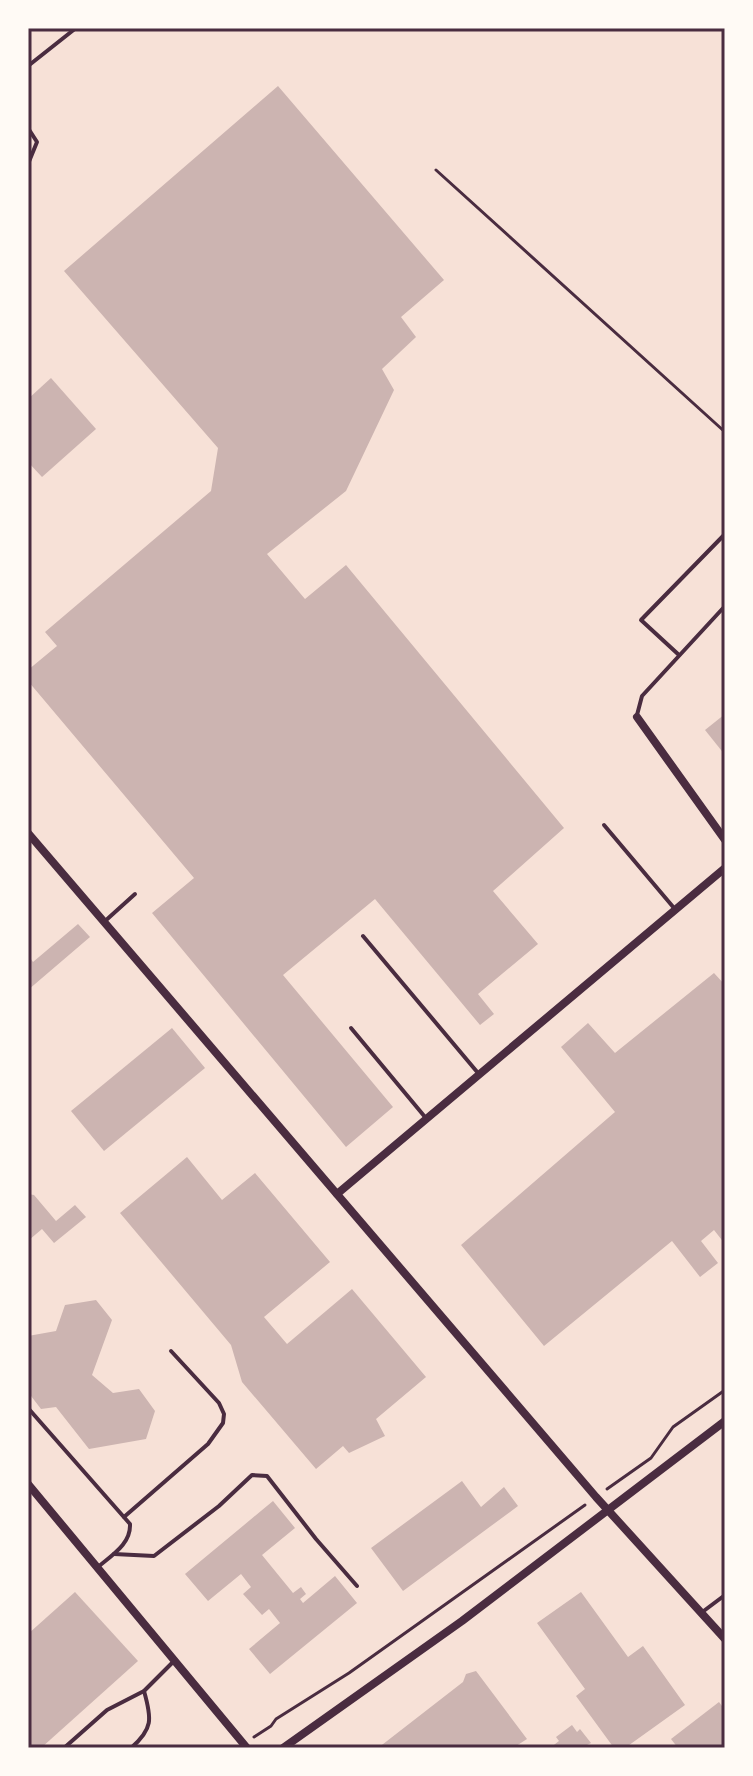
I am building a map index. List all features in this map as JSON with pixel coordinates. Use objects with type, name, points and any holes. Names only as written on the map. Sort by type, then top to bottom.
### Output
[{"type":"street","points":[[637,717],[725,840]]},
{"type":"street","points":[[28,833],[596,1497],[725,1639]]},
{"type":"street","points":[[337,1194],[725,868]]},
{"type":"street","points":[[283,1748],[462,1621],[725,1421]]},
{"type":"street","points":[[28,1484],[246,1746]]},
{"type":"lane","points":[[28,66],[76,28]]},
{"type":"lane","points":[[28,128],[37,142],[28,164]]},
{"type":"lane","points":[[679,655],[641,620],[725,534]]},
{"type":"lane","points":[[637,717],[642,696],[725,606]]},
{"type":"lane","points":[[604,825],[675,910]]},
{"type":"lane","points":[[104,922],[135,894]]},
{"type":"lane","points":[[363,936],[480,1074]]},
{"type":"lane","points":[[351,1028],[427,1119]]},
{"type":"lane","points":[[124,1517],[208,1444],[223,1423],[224,1414],[219,1403],[171,1351]]},
{"type":"lane","points":[[28,1408],[130,1524],[130,1535],[98,1567]]},
{"type":"lane","points":[[114,1554],[154,1556],[219,1506],[252,1475],[267,1476],[357,1586]]},
{"type":"lane","points":[[701,1613],[725,1595]]},
{"type":"lane","points":[[64,1748],[107,1710],[144,1691],[175,1659]]},
{"type":"lane","points":[[131,1748],[146,1735],[150,1714],[144,1691]]},
{"type":"path","points":[[436,170],[725,432]]},
{"type":"path","points":[[246,1746],[276,1719],[349,1673],[651,1458],[673,1427],[725,1390]]},
{"type":"building","points":[[278,86],[444,280],[401,317],[416,337],[382,369],[394,390],[346,491],[267,554],[305,599],[346,565],[564,828],[493,891],[538,944],[478,994],[494,1014],[480,1025],[375,899],[283,975],[393,1107],[346,1147],[152,913],[194,878],[28,681],[28,670],[57,646],[45,632],[211,491],[218,448],[64,271]]},
{"type":"building","points":[[51,378],[96,429],[42,477],[28,462],[28,399]]},
{"type":"building","points":[[725,714],[725,755],[705,730]]},
{"type":"building","points":[[78,924],[90,937],[28,990],[28,955],[33,962]]},
{"type":"building","points":[[714,973],[725,985],[725,1244],[714,1230],[701,1241],[718,1263],[700,1277],[672,1241],[544,1346],[461,1245],[615,1112],[561,1047],[588,1023],[615,1053]]},
{"type":"building","points":[[172,1028],[205,1068],[104,1151],[71,1111]]},
{"type":"building","points":[[187,1157],[222,1200],[255,1173],[330,1262],[264,1317],[287,1344],[352,1289],[426,1377],[376,1419],[385,1436],[349,1453],[343,1446],[316,1469],[242,1382],[231,1345],[120,1213]]},
{"type":"building","points":[[28,1194],[34,1195],[56,1221],[75,1205],[86,1217],[54,1243],[42,1229],[29,1240]]},
{"type":"building","points":[[96,1300],[112,1320],[92,1375],[113,1393],[139,1389],[155,1411],[146,1439],[89,1449],[56,1407],[41,1409],[28,1392],[28,1336],[56,1331],[65,1305]]},
{"type":"building","points":[[462,1481],[481,1507],[504,1487],[518,1506],[403,1591],[371,1548]]},
{"type":"building","points":[[273,1501],[295,1528],[262,1555],[293,1593],[301,1587],[306,1594],[300,1599],[303,1603],[335,1576],[357,1603],[270,1674],[249,1649],[280,1623],[269,1609],[262,1615],[243,1594],[251,1587],[241,1574],[208,1601],[185,1574]]},
{"type":"building","points":[[75,1592],[138,1661],[41,1748],[28,1748],[28,1634]]},
{"type":"building","points":[[581,1592],[628,1657],[643,1646],[685,1705],[625,1748],[614,1748],[576,1696],[585,1689],[537,1623]]},
{"type":"building","points":[[476,1671],[527,1739],[513,1748],[378,1748],[463,1682],[466,1674]]},
{"type":"building","points":[[719,1702],[725,1710],[725,1748],[678,1748],[671,1739]]},
{"type":"building","points":[[572,1725],[577,1732],[580,1729],[591,1743],[587,1745],[589,1748],[550,1748],[559,1741],[556,1737]]}]
